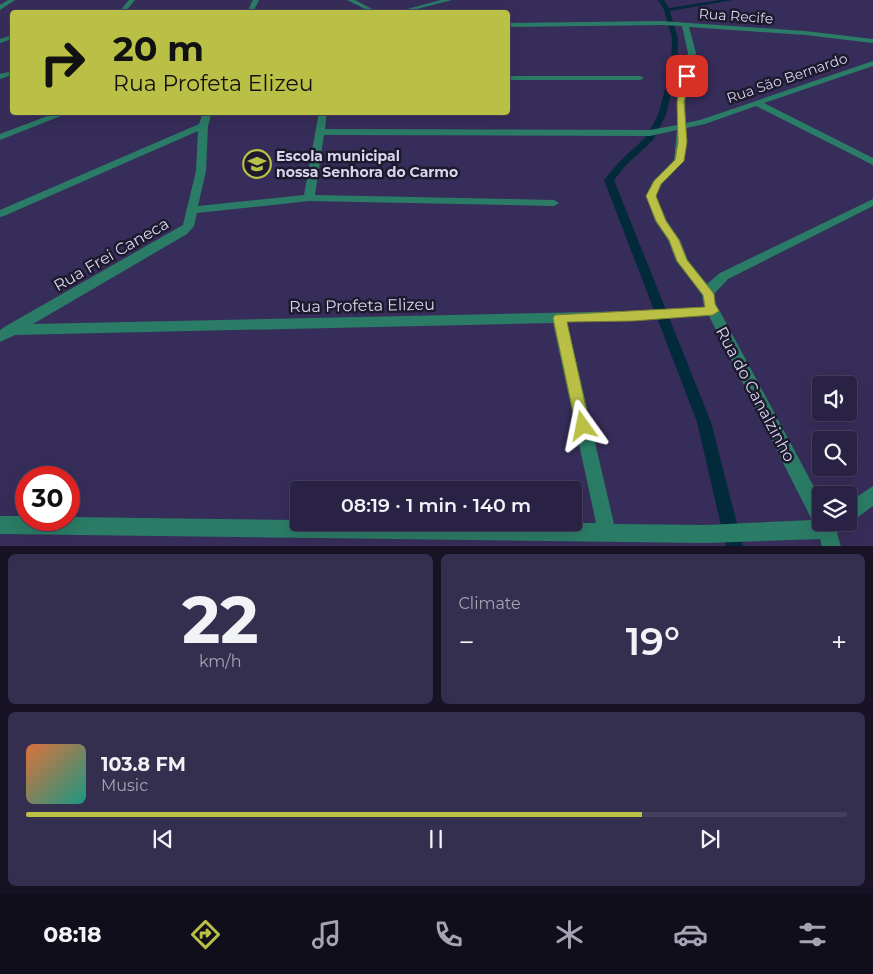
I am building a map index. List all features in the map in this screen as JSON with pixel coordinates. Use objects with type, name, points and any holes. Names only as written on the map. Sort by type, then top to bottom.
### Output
[{"type":"street","points":[[0,8],[12,0]]},
{"type":"street","points":[[124,10],[132,0]]},
{"type":"street","points":[[350,0],[371,10]]},
{"type":"street","points":[[407,10],[449,0]]},
{"type":"street","name":"Rua Recife","points":[[510,25],[661,23],[873,40]]},
{"type":"street","name":"Rua do Canalzinho","points":[[682,24],[692,53],[681,93],[677,128],[682,142],[680,161],[657,183],[651,196],[661,221],[674,240],[682,261],[708,294],[709,304],[812,498]]},
{"type":"street","name":"Rua São Bernardo","points":[[320,132],[650,133],[702,122],[873,63]]},
{"type":"street","points":[[510,78],[640,78]]},
{"type":"street","points":[[757,103],[873,162]]},
{"type":"street","points":[[0,137],[59,115]]},
{"type":"street","name":"Rua Frei Caneca","points":[[6,334],[177,236],[188,226],[201,171],[203,126],[207,115]]},
{"type":"street","points":[[309,198],[323,115]]},
{"type":"street","points":[[0,214],[203,126]]},
{"type":"street","points":[[191,210],[309,198],[554,203]]},
{"type":"street","points":[[708,294],[710,289],[724,276],[873,202]]},
{"type":"street","name":"Rua Profeta Elizeu","points":[[6,334],[633,316],[713,311]]},
{"type":"street","points":[[559,318],[607,533]]},
{"type":"street","points":[[857,507],[873,495]]},
{"type":"street","points":[[0,525],[706,534],[812,529]]},
{"type":"waterway","points":[[661,0],[667,10]]},
{"type":"waterway","points":[[667,10],[730,0]]},
{"type":"waterway","points":[[667,10],[675,39],[674,69],[662,115],[650,138],[623,163],[609,180],[704,422],[735,546]]},
{"type":"place","name":"Escola municipal nossa Senhora do Carmo","points":[[257,164]]},
{"type":"route","points":[[583,426],[559,318],[713,311],[709,304],[708,294],[682,261],[674,240],[661,221],[651,196],[657,183],[680,161],[682,142],[680,102],[687,76]]}]
